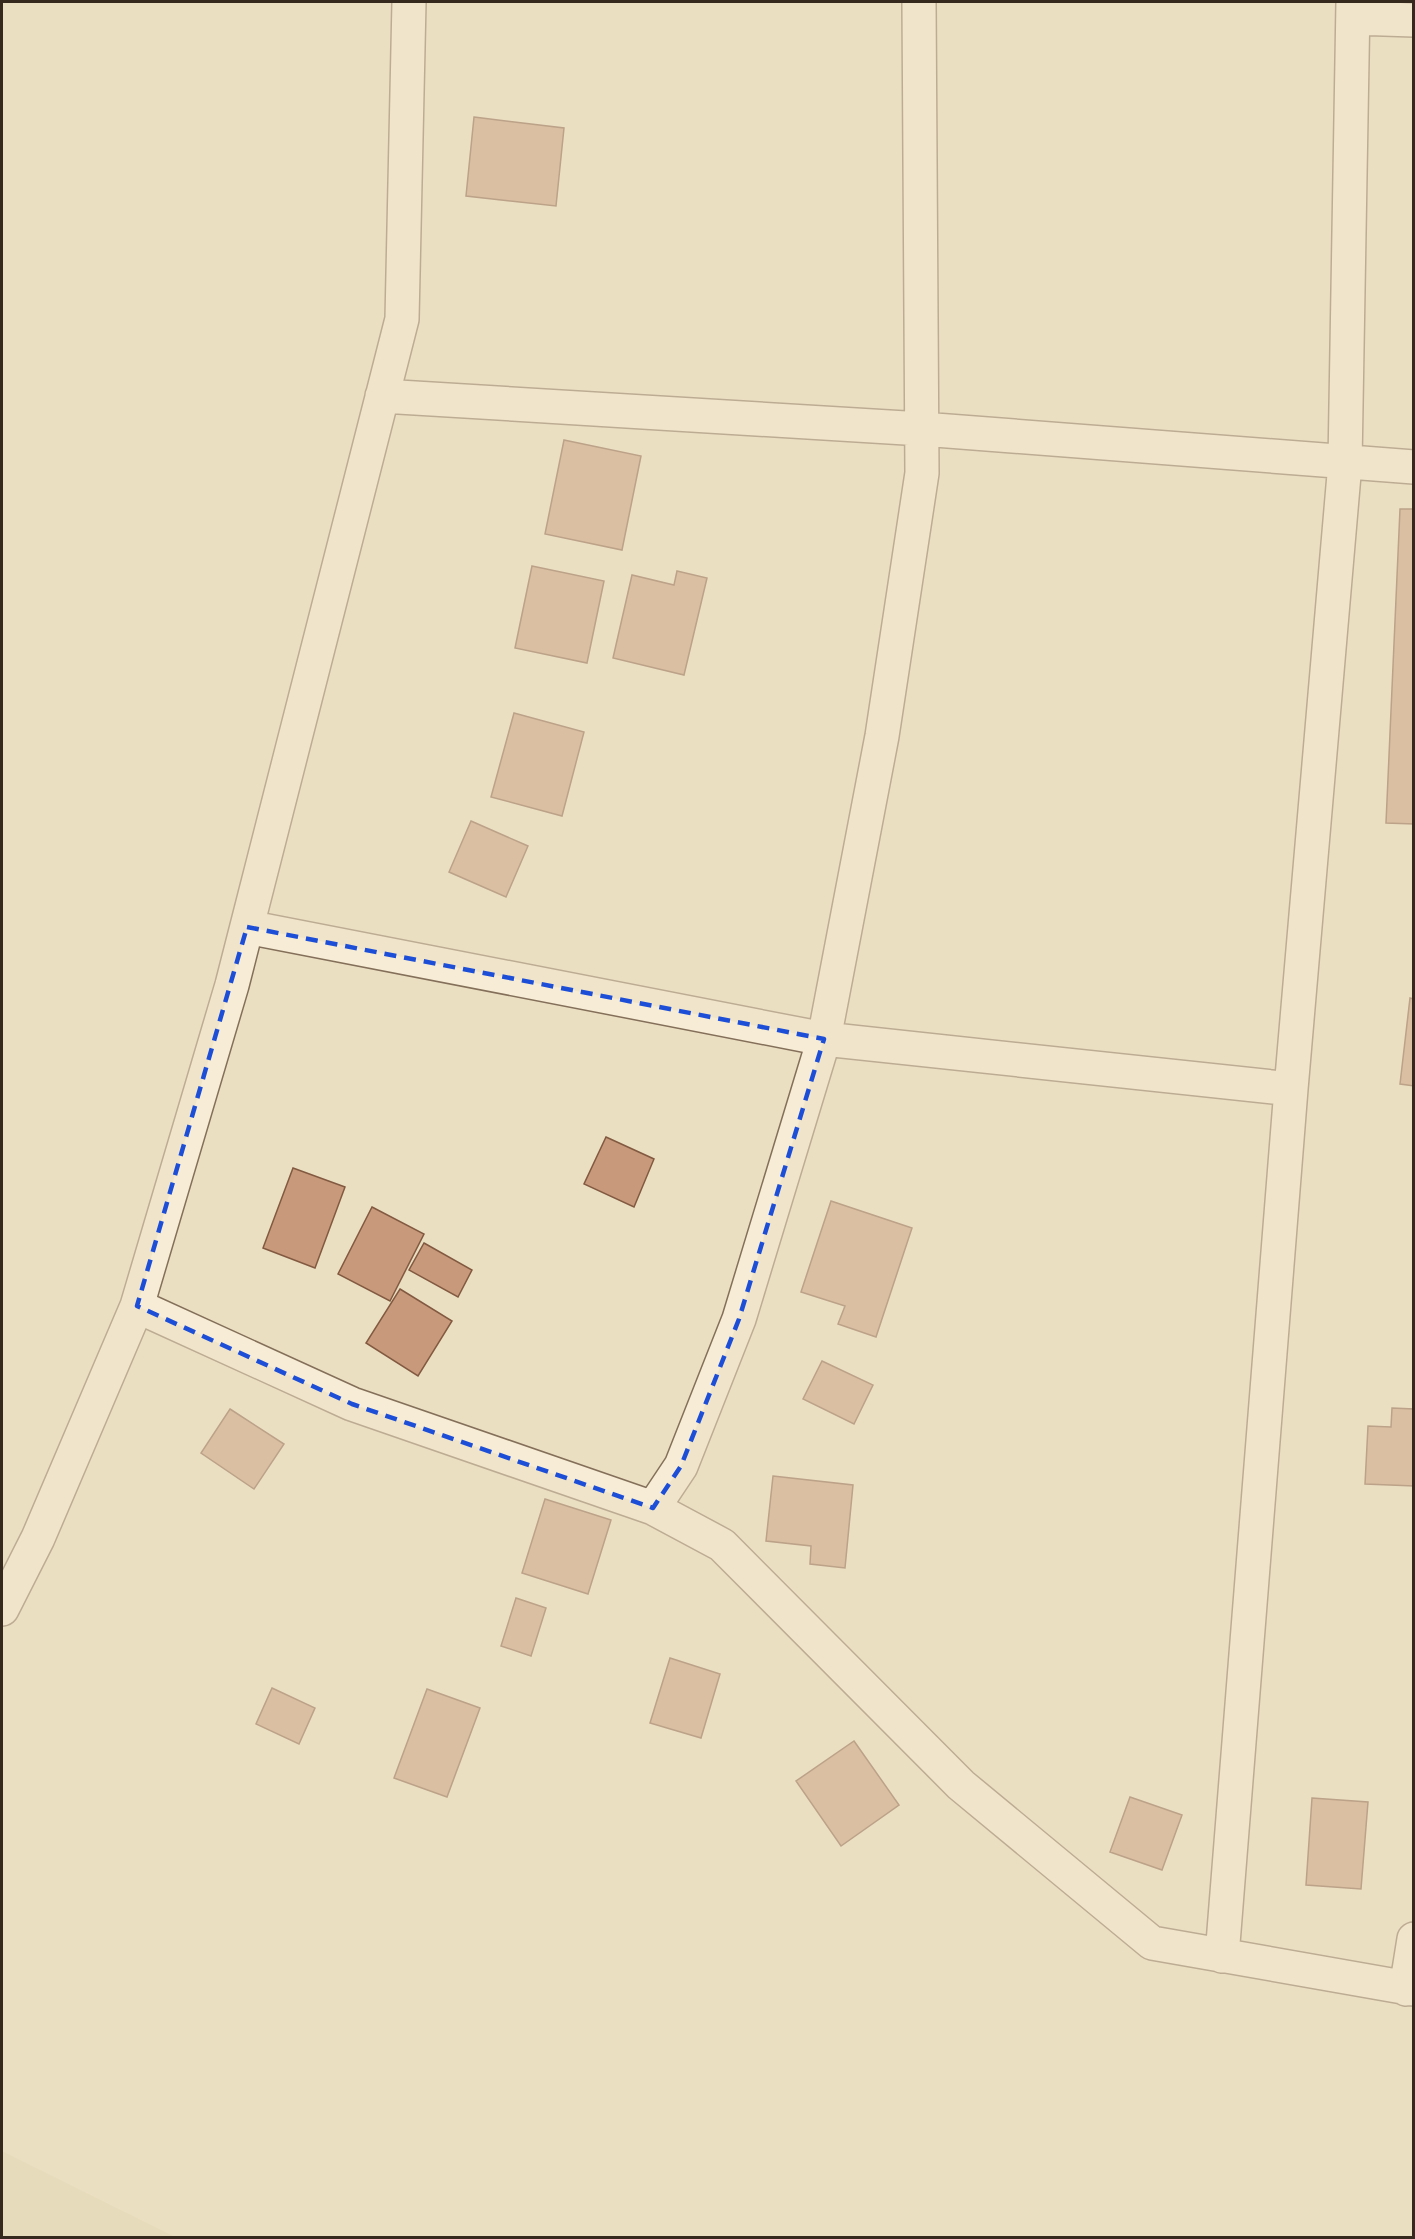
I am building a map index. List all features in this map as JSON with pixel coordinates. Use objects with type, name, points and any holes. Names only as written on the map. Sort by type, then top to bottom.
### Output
[{"type":"street","points":[[2,1609],[38,1538],[137,1306],[232,985],[402,319],[409,2]]},
{"type":"street","points":[[653,1508],[681,1466],[739,1318],[824,1039],[882,736],[922,473],[919,2]]},
{"type":"street","points":[[1222,1956],[1291,1089],[1345,463],[1354,10],[1413,20]]},
{"type":"street","points":[[382,396],[922,429],[1413,467]]},
{"type":"street","points":[[247,927],[824,1039],[1291,1089]]},
{"type":"street","points":[[137,1306],[352,1404],[653,1508],[722,1545],[961,1785],[1152,1943],[1410,1989],[1413,1939]]},
{"type":"highlighted area","points":[[247,927],[824,1039],[739,1319],[681,1466],[653,1508],[352,1404],[137,1306]]},
{"type":"shaded area","points":[[2,2151],[175,2237],[2,2237]]},
{"type":"building","points":[[474,117],[564,128],[556,206],[466,196]]},
{"type":"building","points":[[564,440],[641,456],[622,550],[545,534]]},
{"type":"building","points":[[1400,509],[1414,509],[1414,824],[1386,823]]},
{"type":"building","points":[[532,566],[604,581],[587,663],[515,648]]},
{"type":"building","points":[[677,571],[707,578],[684,675],[613,658],[632,575],[674,585]]},
{"type":"building","points":[[514,713],[584,732],[562,816],[491,797]]},
{"type":"building","points":[[471,821],[528,846],[506,897],[449,872]]},
{"type":"building","points":[[1410,998],[1414,999],[1414,1086],[1400,1084]]},
{"type":"building","points":[[606,1137],[654,1159],[634,1207],[584,1184]]},
{"type":"building","points":[[293,1168],[345,1187],[315,1268],[263,1248]]},
{"type":"building","points":[[831,1201],[912,1228],[876,1337],[838,1324],[845,1306],[801,1292]]},
{"type":"building","points":[[372,1207],[424,1234],[390,1301],[338,1274]]},
{"type":"building","points":[[424,1243],[472,1270],[458,1297],[409,1270]]},
{"type":"building","points":[[400,1289],[452,1321],[418,1376],[366,1343]]},
{"type":"building","points":[[822,1361],[873,1385],[854,1424],[803,1399]]},
{"type":"building","points":[[1392,1408],[1414,1409],[1414,1486],[1365,1484],[1368,1426],[1391,1427]]},
{"type":"building","points":[[230,1409],[284,1444],[254,1489],[201,1453]]},
{"type":"building","points":[[773,1476],[853,1485],[845,1568],[810,1564],[811,1546],[766,1541]]},
{"type":"building","points":[[545,1499],[611,1520],[588,1594],[522,1573]]},
{"type":"building","points":[[516,1598],[546,1608],[531,1656],[501,1646]]},
{"type":"building","points":[[670,1658],[720,1674],[701,1738],[650,1723]]},
{"type":"building","points":[[272,1688],[315,1708],[299,1744],[256,1724]]},
{"type":"building","points":[[427,1689],[480,1708],[447,1797],[394,1778]]},
{"type":"building","points":[[854,1741],[899,1805],[841,1846],[796,1781]]},
{"type":"building","points":[[1130,1797],[1182,1815],[1162,1870],[1110,1852]]},
{"type":"building","points":[[1312,1798],[1368,1802],[1361,1889],[1306,1885]]}]
